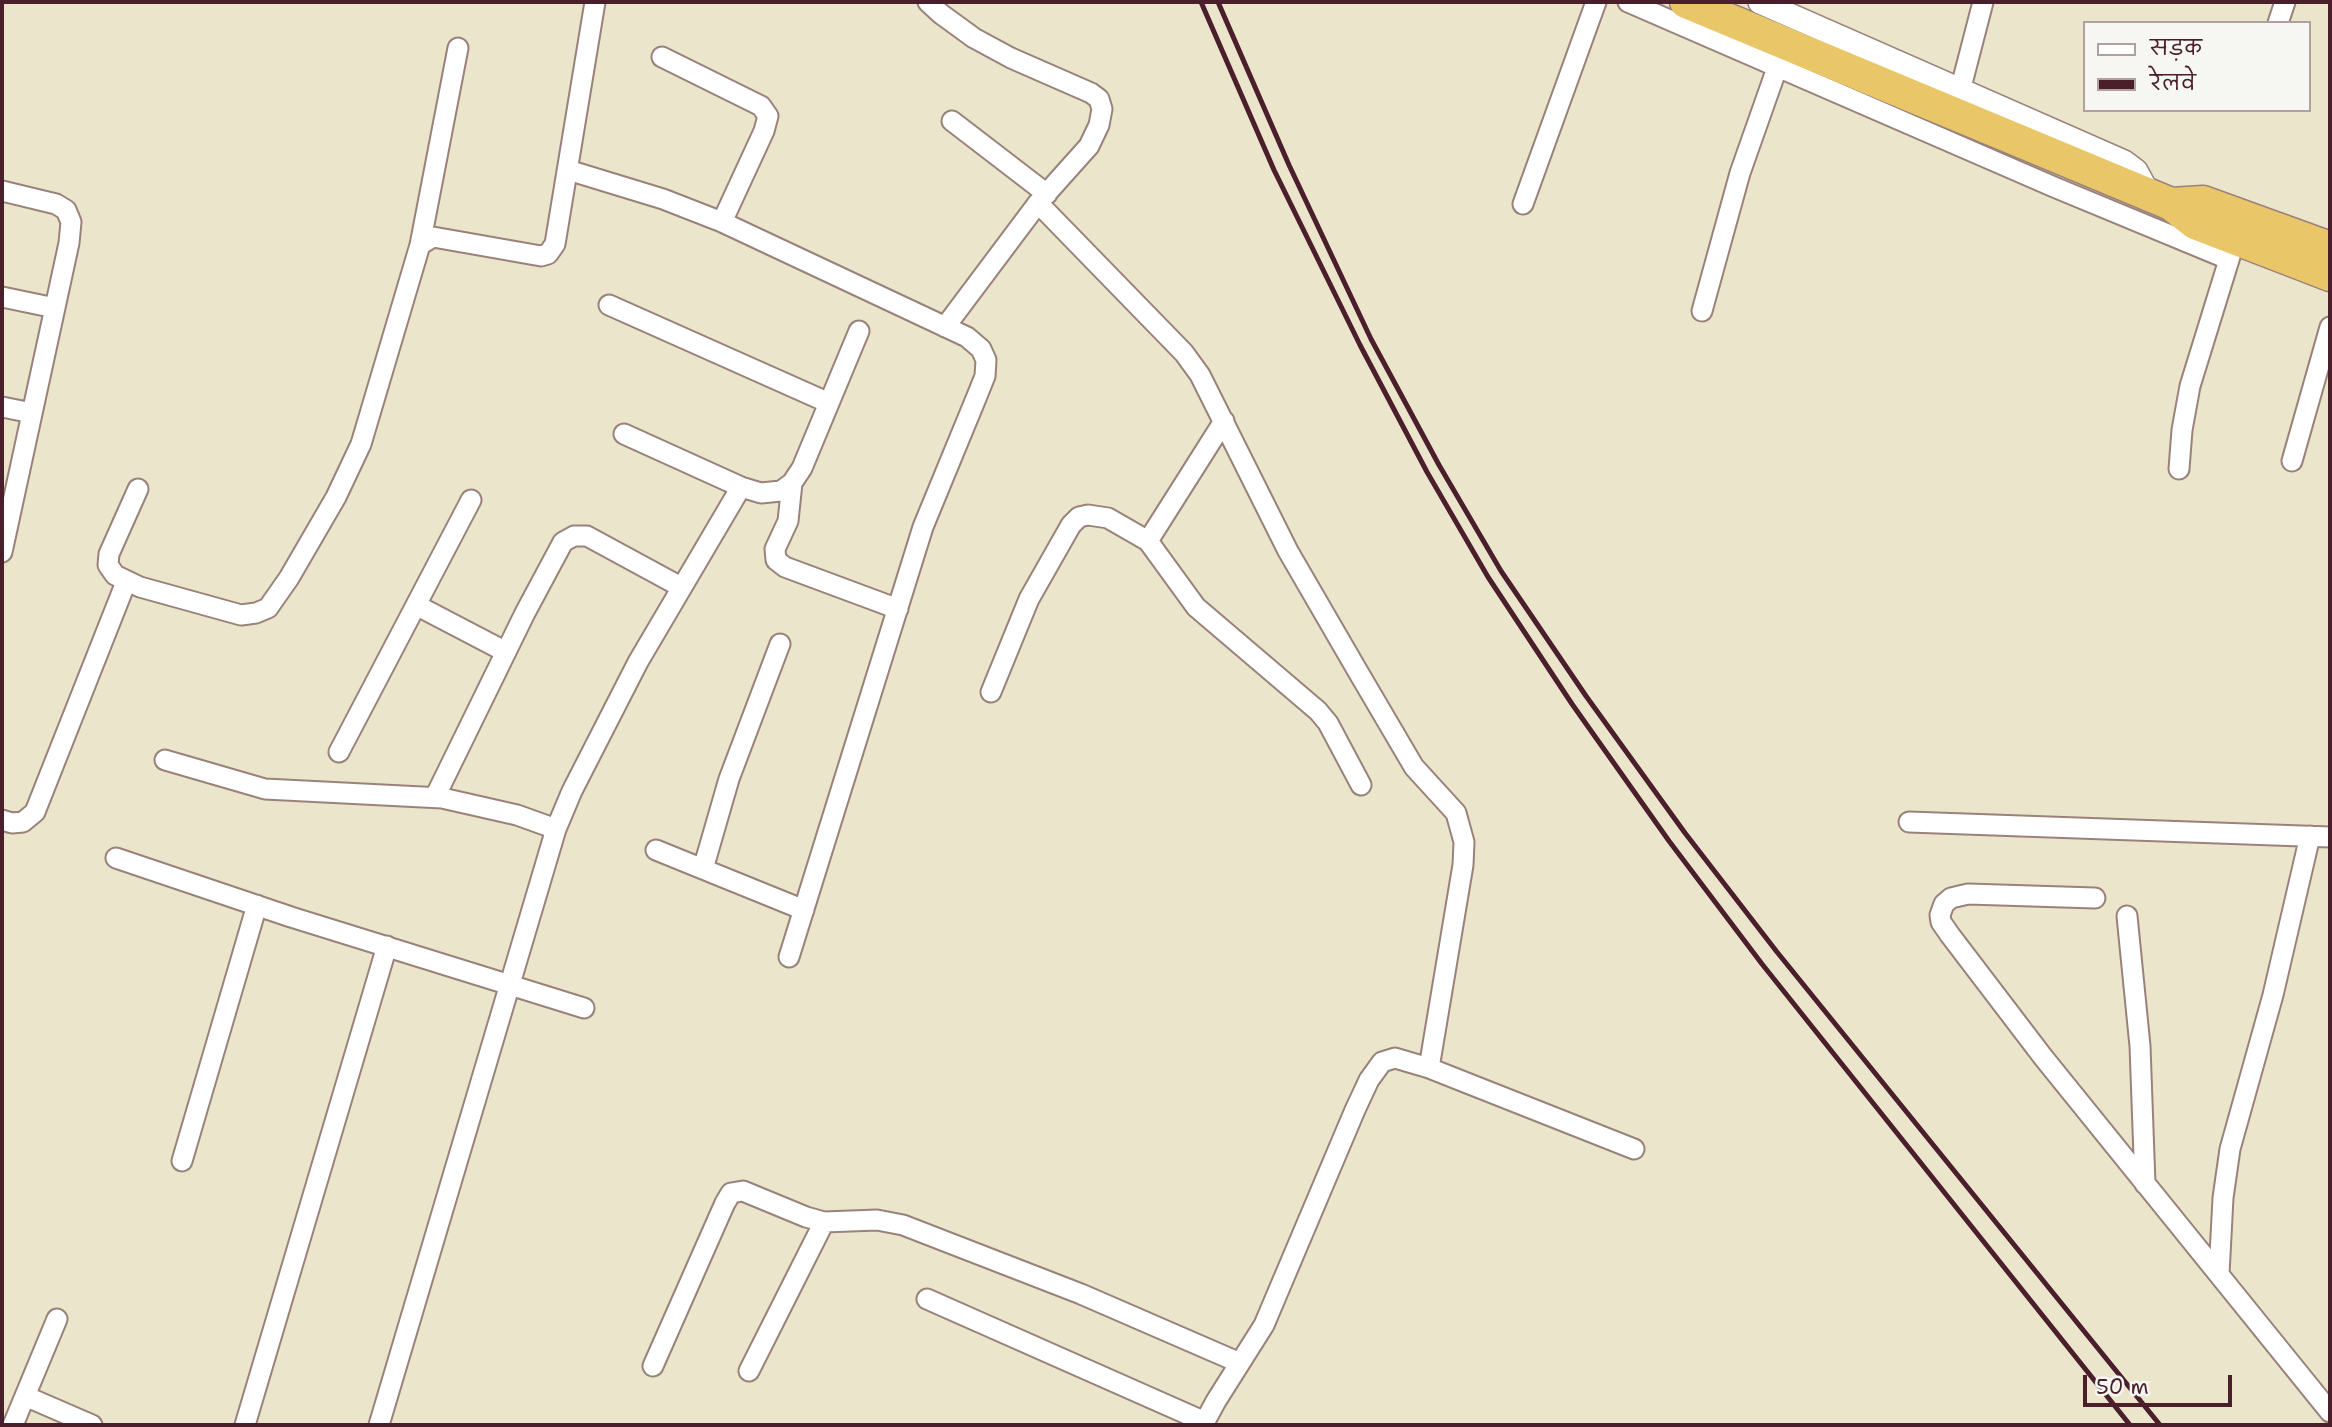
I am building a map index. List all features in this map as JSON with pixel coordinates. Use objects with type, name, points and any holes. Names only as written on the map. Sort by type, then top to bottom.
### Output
[{"type":"highway","points":[[1686,2],[2160,200],[2232,249],[2330,275]]},
{"type":"highway","points":[[2160,200],[2203,202],[2330,248]]},
{"type":"street","points":[[420,245],[433,237],[535,256],[548,254],[555,244],[596,2]]},
{"type":"street","points":[[928,2],[974,38],[1011,58],[1091,93],[1099,99],[1102,115],[1094,138],[1042,199],[945,327]]},
{"type":"street","points":[[1523,204],[1596,2]]},
{"type":"street","points":[[1628,2],[1777,68],[2232,249],[2190,386],[2182,430],[2179,469]]},
{"type":"street","points":[[1760,2],[2124,162],[2136,170],[2160,200]]},
{"type":"street","points":[[1960,90],[1983,2]]},
{"type":"street","points":[[2279,21],[2285,2]]},
{"type":"street","points":[[138,489],[111,547],[108,560],[111,570],[127,582],[241,615],[263,611],[271,604],[329,509],[357,454],[420,245],[458,48]]},
{"type":"street","points":[[662,57],[761,106],[768,116],[764,131],[722,222]]},
{"type":"street","points":[[1702,311],[1741,173],[1777,68]]},
{"type":"street","points":[[953,121],[1042,199],[1184,353],[1200,375],[1288,551],[1357,670],[1414,767],[1456,813],[1464,842],[1463,865],[1429,1068]]},
{"type":"street","points":[[568,170],[663,199],[722,222],[945,327],[976,344],[984,355],[986,368],[977,396],[923,527],[789,957]]},
{"type":"street","points":[[2,191],[48,201],[62,207],[71,222],[69,243],[2,552]]},
{"type":"street","points":[[2,297],[55,308]]},
{"type":"street","points":[[609,306],[829,402]]},
{"type":"street","points":[[2292,461],[2330,327]]},
{"type":"street","points":[[624,434],[741,487],[769,494],[781,491],[792,483],[802,468],[859,331]]},
{"type":"street","points":[[2,407],[32,413]]},
{"type":"street","points":[[1148,541],[1224,421]]},
{"type":"street","points":[[792,483],[788,521],[775,549],[776,560],[780,564],[898,609]]},
{"type":"street","points":[[379,1425],[556,829],[572,791],[638,662],[741,487]]},
{"type":"street","points":[[339,752],[471,500]]},
{"type":"street","points":[[991,692],[1029,599],[1058,546],[1079,517],[1088,515],[1108,518],[1148,541],[1196,607],[1318,711],[1328,723],[1361,785]]},
{"type":"street","points":[[435,797],[559,547],[574,536],[587,536],[681,587]]},
{"type":"street","points":[[2,820],[23,822],[35,812],[127,582]]},
{"type":"street","points":[[416,605],[506,652]]},
{"type":"street","points":[[704,869],[729,779],[780,644]]},
{"type":"street","points":[[165,760],[265,789],[435,797],[517,815],[556,829]]},
{"type":"street","points":[[1909,822],[2330,837]]},
{"type":"street","points":[[2219,1274],[2223,1198],[2230,1149],[2273,995],[2310,836]]},
{"type":"street","points":[[656,850],[804,910]]},
{"type":"street","points":[[116,858],[584,1008]]},
{"type":"street","points":[[2095,898],[1968,894],[1951,898],[1944,904],[1940,915],[1950,935],[2043,1057],[2330,1412]]},
{"type":"street","points":[[182,1161],[257,905]]},
{"type":"street","points":[[2127,916],[2140,1046],[2145,1184]]},
{"type":"street","points":[[244,1425],[387,946]]},
{"type":"street","points":[[927,1299],[1204,1423],[1264,1325],[1317,1196],[1376,1068],[1382,1062],[1395,1058],[1429,1068],[1634,1149]]},
{"type":"street","points":[[653,1366],[731,1193],[743,1191],[824,1222],[877,1220],[903,1225],[1081,1294],[1240,1363]]},
{"type":"street","points":[[749,1371],[824,1222]]},
{"type":"street","points":[[13,1425],[57,1319]]},
{"type":"street","points":[[25,1396],[92,1425]]},
{"type":"railway","points":[[1201,2],[1274,170],[1360,345],[1427,472],[1488,577],[1572,704],[1669,841],[1762,964],[2130,1425]]},
{"type":"railway","points":[[1218,2],[1289,165],[1371,339],[1439,465],[1501,571],[1586,696],[1685,833],[1777,952],[2160,1425]]}]
